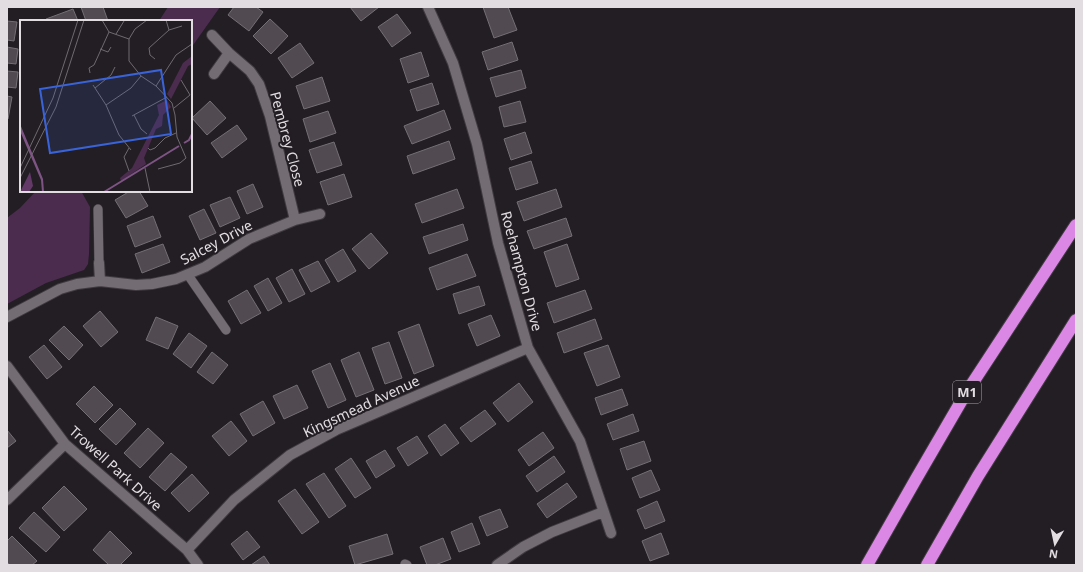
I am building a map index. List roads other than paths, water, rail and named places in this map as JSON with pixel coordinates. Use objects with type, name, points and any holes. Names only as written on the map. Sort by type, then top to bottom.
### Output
[{"type":"highway","name":"M1","points":[[867,565],[966,393],[1076,225]]},
{"type":"highway","points":[[927,565],[978,476],[1076,320]]},
{"type":"street","name":"Roehampton Drive","points":[[428,7],[453,63],[477,144],[498,243],[528,348],[580,441],[611,533]]},
{"type":"street","name":"Pembrey Close","points":[[212,35],[229,53],[250,71],[259,84],[270,116],[295,220]]},
{"type":"street","points":[[214,74],[229,53]]},
{"type":"street","name":"Salcey Drive","points":[[7,317],[60,289],[77,284],[100,281],[136,285],[152,284],[176,279],[205,267],[249,239],[295,220],[320,214]]},
{"type":"street","points":[[99,263],[100,281]]},
{"type":"street","name":"Kingsmead Avenue","points":[[187,550],[234,500],[290,455],[336,430],[528,348]]},
{"type":"street","name":"Trowell Park Drive","points":[[7,366],[65,444],[187,550],[198,565]]},
{"type":"street","points":[[7,500],[65,444]]},
{"type":"street","points":[[497,565],[523,547],[552,532],[603,512]]},
{"type":"lane","points":[[98,209],[99,263]]},
{"type":"lane","points":[[188,275],[226,330]]}]
